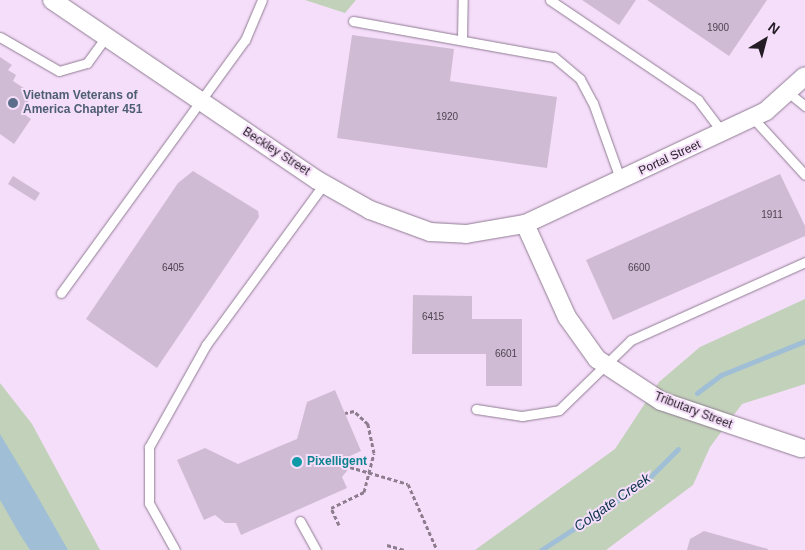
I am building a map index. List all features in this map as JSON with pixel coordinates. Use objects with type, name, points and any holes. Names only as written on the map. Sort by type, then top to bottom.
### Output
[{"type":"street","name":"Beckley Street","points":[[52,0],[200,102],[324,184],[370,210],[430,232],[466,234],[525,224]]},
{"type":"street","name":"Portal Street","points":[[525,224],[723,134],[753,118],[799,86]]},
{"type":"street","name":"Tributary Street","points":[[525,224],[567,317],[603,364],[661,401],[803,450]]},
{"type":"lane","points":[[61,293],[245,40],[262,0]]},
{"type":"lane","points":[[462,39],[463,0]]},
{"type":"lane","points":[[550,0],[698,100],[723,134]]},
{"type":"lane","points":[[353,21],[538,51],[568,67],[593,103],[621,181]]},
{"type":"lane","points":[[0,37],[59,72],[87,63],[106,37]]},
{"type":"lane","points":[[799,86],[805,106]]},
{"type":"lane","points":[[753,118],[805,175]]},
{"type":"lane","points":[[175,550],[149,503],[149,447],[206,345],[324,184]]},
{"type":"lane","points":[[476,409],[522,416],[559,410],[603,364],[631,340],[805,262]]},
{"type":"lane","points":[[300,521],[316,550]]},
{"type":"path","points":[[339,525],[331,508],[364,492],[374,453],[368,424],[354,412],[344,412]]},
{"type":"path","points":[[350,467],[408,484],[437,550]]},
{"type":"path","points":[[387,545],[404,550]]},
{"type":"green space","points":[[305,0],[356,0],[345,13]]},
{"type":"green space","points":[[805,299],[805,384],[742,404],[710,447],[693,485],[606,550],[475,550],[615,449],[659,382],[700,347]]},
{"type":"green space","points":[[0,383],[32,424],[100,550],[0,550]]},
{"type":"water","points":[[0,434],[68,550],[30,550],[19,533],[0,500]]},
{"type":"building","points":[[582,0],[636,0],[619,25]]},
{"type":"building","points":[[647,0],[767,0],[729,56]]},
{"type":"building","points":[[352,35],[454,49],[450,81],[557,97],[547,168],[337,138]]},
{"type":"building","name":"Vietnam Veterans of America Chapter 451","points":[[0,57],[12,65],[8,70],[16,75],[13,81],[33,94],[21,112],[31,119],[14,144],[0,134]]},
{"type":"building","points":[[193,171],[258,211],[259,217],[157,368],[86,319],[178,183]]},
{"type":"building","points":[[780,174],[805,226],[805,236],[613,320],[586,260]]},
{"type":"building","points":[[13,176],[40,193],[35,201],[8,184]]},
{"type":"building","points":[[413,295],[472,296],[472,319],[522,319],[522,386],[486,386],[486,354],[412,354]]},
{"type":"building","name":"Pixelligent","points":[[335,390],[361,451],[350,456],[350,467],[342,477],[347,488],[241,535],[236,523],[225,523],[215,515],[204,520],[177,460],[205,448],[238,464],[297,439],[307,402]]},
{"type":"building","points":[[704,531],[768,550],[687,550],[690,539]]},
{"type":"waterway","name":"Colgate Creek","points":[[697,393],[721,375],[805,341]]},
{"type":"waterway","name":"Colgate Creek","points":[[541,550],[644,483],[678,449]]},
{"type":"place","name":"Vietnam Veterans of America Chapter 451","points":[[13,103]]},
{"type":"place","name":"Pixelligent","points":[[297,462]]}]
